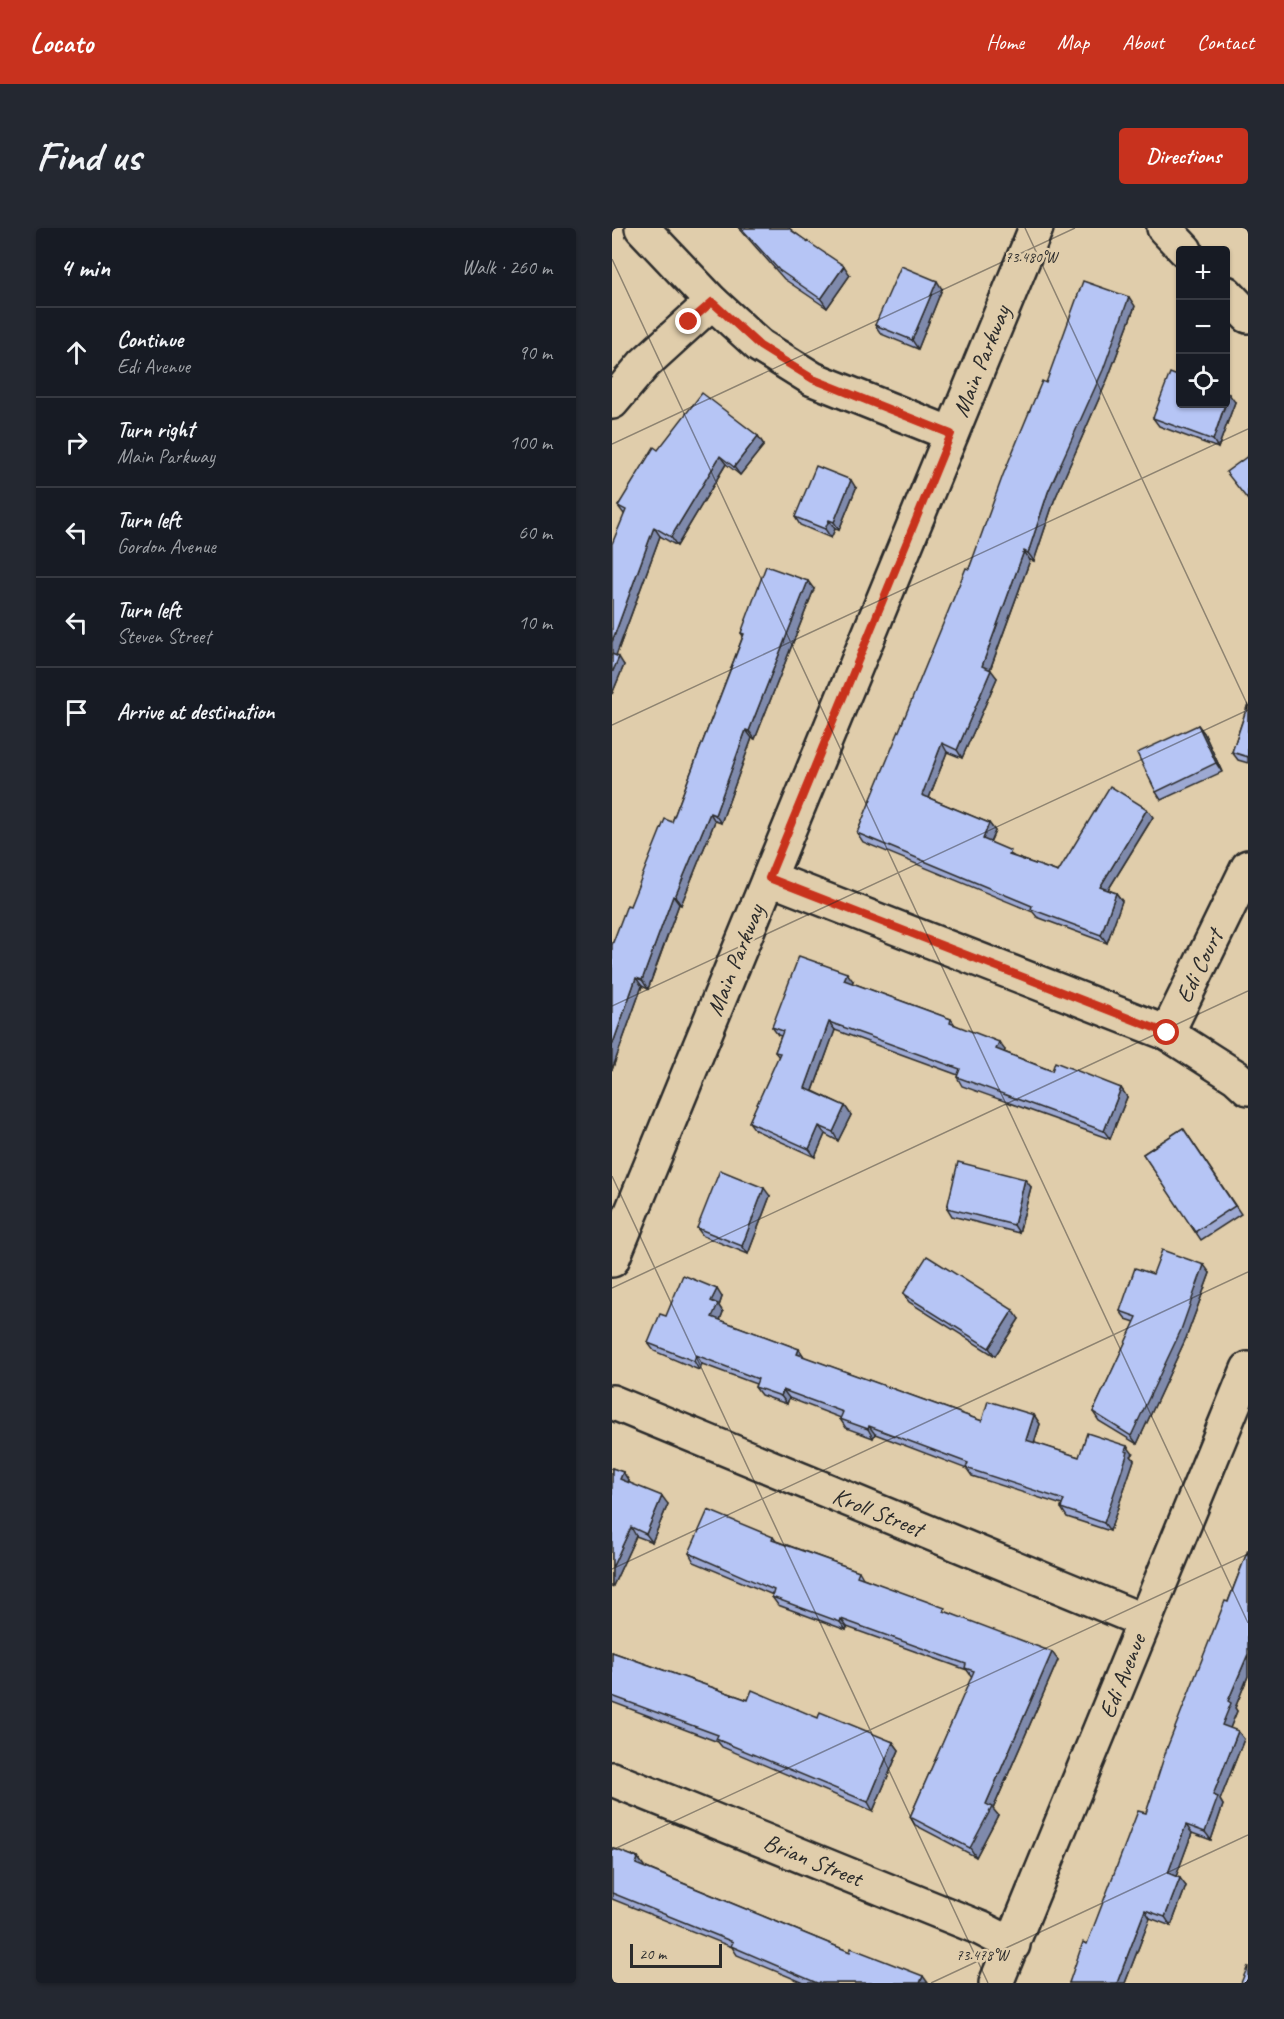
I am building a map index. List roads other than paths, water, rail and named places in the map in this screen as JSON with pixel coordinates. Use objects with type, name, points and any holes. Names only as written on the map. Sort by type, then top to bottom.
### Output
[{"type":"street","points":[[642,228],[712,302],[760,346],[813,379],[951,434]]},
{"type":"street","name":"Main Parkway","points":[[612,1260],[1036,228]]},
{"type":"street","points":[[1230,297],[1248,316]]},
{"type":"street","points":[[612,402],[644,364],[712,302]]},
{"type":"street","name":"Edi Court","points":[[1167,1033],[1248,867]]},
{"type":"street","points":[[769,878],[1167,1033],[1236,1077],[1248,1088]]},
{"type":"street","name":"Edi Avenue","points":[[996,1983],[1248,1369]]},
{"type":"street","name":"Kroll Street","points":[[612,1402],[1144,1621]]},
{"type":"street","name":"Brian Street","points":[[612,1779],[980,1928],[1013,1945]]}]
